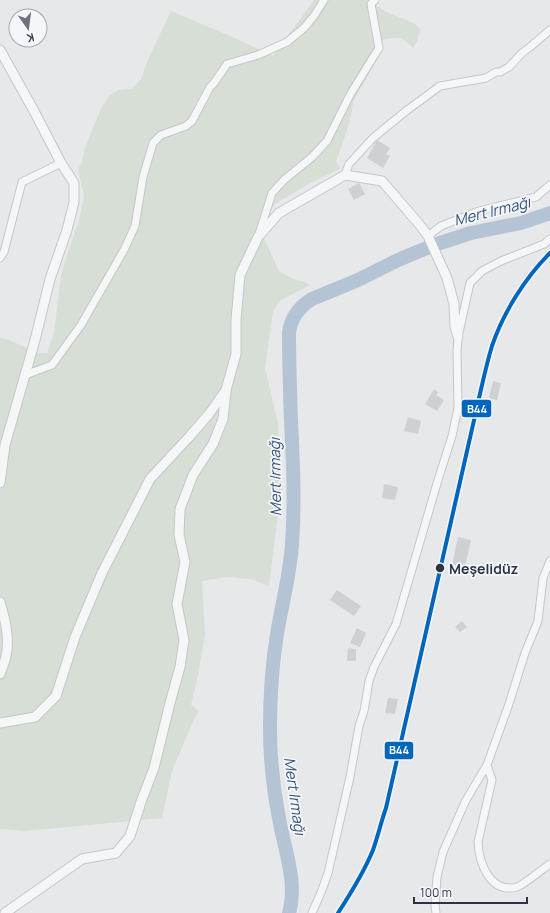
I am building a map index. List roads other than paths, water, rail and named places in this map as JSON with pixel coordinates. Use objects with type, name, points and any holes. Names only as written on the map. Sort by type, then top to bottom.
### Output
[{"type":"street","points":[[25,376],[52,364],[81,325],[120,256],[135,226],[144,177],[153,143],[161,135],[186,126],[192,121],[210,87],[227,64],[258,55],[287,42],[304,28],[324,0]]},
{"type":"street","points":[[5,913],[82,859],[116,853],[130,836],[154,768],[180,667],[184,640],[177,604],[186,562],[179,535],[180,509],[192,475],[213,444],[223,419],[226,390],[236,354],[236,320],[240,275],[258,238],[272,193],[284,180],[312,157],[327,141],[351,93],[379,48],[371,4],[375,0]]},
{"type":"street","points":[[258,238],[278,213],[345,175],[349,164],[373,138],[440,86],[486,78],[496,72],[500,72],[509,67],[522,53],[550,30]]},
{"type":"street","points":[[0,50],[61,163],[74,183],[74,202],[67,230],[50,279],[25,376],[2,448],[0,483]]},
{"type":"street","points":[[0,258],[4,252],[22,182],[61,163]]},
{"type":"street","points":[[345,175],[382,181],[428,236],[447,278],[454,304],[455,327],[458,337]]},
{"type":"street","points":[[428,236],[441,226],[479,211],[536,197],[550,185]]},
{"type":"street","points":[[312,913],[328,873],[350,777],[369,681],[374,667],[396,624],[452,436],[458,408],[458,337],[470,283],[482,271],[501,261],[544,244],[550,239]]},
{"type":"street","points":[[0,723],[36,717],[56,696],[75,637],[102,573],[150,479],[209,414],[226,390]]},
{"type":"street","points":[[436,913],[437,877],[443,852],[466,800],[487,765],[508,708],[525,653],[538,621],[543,578],[550,561]]},
{"type":"street","points":[[0,602],[7,638],[6,656],[0,674]]},
{"type":"street","points":[[487,765],[492,780],[478,842],[481,864],[491,879],[503,888],[518,887],[550,864]]},
{"type":"waterway","name":"Mert Irmağı","points":[[289,913],[292,890],[291,878],[275,795],[271,762],[270,727],[274,657],[290,567],[293,529],[289,344],[290,327],[296,313],[303,305],[312,299],[358,280],[398,260],[434,245],[471,233],[521,223],[550,213]]},
{"type":"place","name":"Meşelidüz","points":[[440,568]]}]
